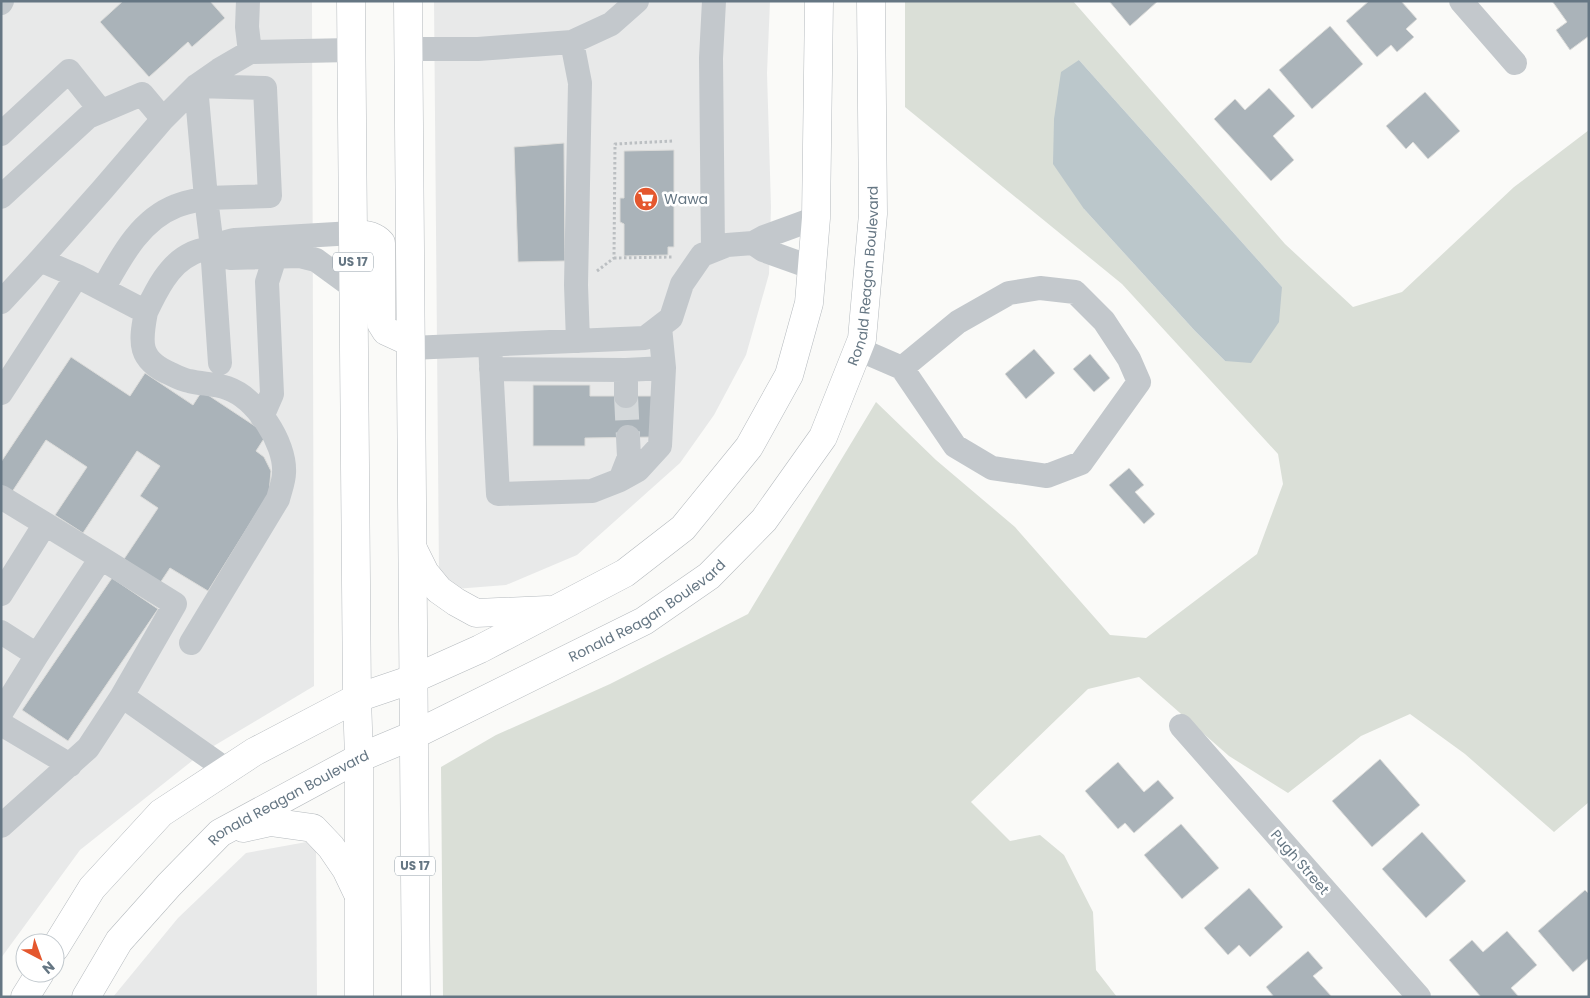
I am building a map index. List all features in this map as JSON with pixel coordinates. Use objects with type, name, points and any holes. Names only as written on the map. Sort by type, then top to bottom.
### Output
[{"type":"main road","name":"US 17","points":[[351,1],[359,758],[359,997]]},
{"type":"main road","name":"US 17","points":[[408,1],[416,997]]},
{"type":"main road","points":[[64,933],[92,888],[161,813],[254,752],[357,698],[413,679],[480,649],[625,573],[683,528],[749,447],[789,375],[809,303],[816,218],[818,1]]},
{"type":"main road","points":[[856,1],[861,87],[872,133]]},
{"type":"main road","name":"Ronald Reagan Boulevard","points":[[86,997],[119,941],[169,885],[220,833],[359,758],[414,735],[644,621],[709,576],[764,520],[823,437],[862,338],[873,214],[871,1]]},
{"type":"main road","points":[[352,233],[371,236],[381,242],[382,323],[386,332],[410,345]]},
{"type":"main road","points":[[412,547],[425,573],[440,590],[476,613],[554,609]]},
{"type":"main road","points":[[220,833],[270,822],[313,828],[332,847],[346,868],[359,897]]},
{"type":"main road","points":[[25,997],[34,983]]},
{"type":"street","points":[[248,1],[250,52]]},
{"type":"street","points":[[713,250],[711,58],[714,1]]},
{"type":"street","points":[[1461,1],[1516,63]]},
{"type":"street","points":[[408,49],[478,49],[572,42],[611,24],[624,5]]},
{"type":"street","points":[[572,42],[580,83],[576,285],[578,341]]},
{"type":"street","points":[[1,302],[104,189],[163,119],[196,86],[250,52],[351,50]]},
{"type":"street","points":[[1,134],[69,71],[101,111]]},
{"type":"street","points":[[103,289],[131,242],[152,220],[176,206],[206,198],[270,196],[265,88],[196,86]]},
{"type":"street","points":[[196,86],[212,248],[220,363]]},
{"type":"street","points":[[1,197],[88,117],[142,94],[163,119]]},
{"type":"street","points":[[410,345],[645,338],[671,318],[682,284],[702,255],[727,245],[753,244],[764,237],[816,218]]},
{"type":"street","points":[[191,643],[278,499],[284,474],[283,455],[276,439],[262,417],[244,398],[228,389],[187,381],[162,370],[150,361],[143,348],[142,334],[146,312],[158,289],[173,267],[190,254],[212,248],[226,241],[352,233]]},
{"type":"street","points":[[753,244],[763,250],[813,268]]},
{"type":"street","points":[[212,248],[222,256],[231,258],[300,256],[316,260],[353,287]]},
{"type":"street","points":[[262,417],[272,394],[267,282],[275,256]]},
{"type":"street","points":[[40,260],[77,276],[146,312]]},
{"type":"street","points":[[1,394],[77,276]]},
{"type":"street","points":[[858,349],[902,368],[955,446],[992,468],[1047,476],[1081,463],[1139,382],[1129,359],[1104,322],[1075,292],[1040,288],[1009,293],[958,322],[902,368]]},
{"type":"street","points":[[490,344],[498,494],[592,491],[620,480],[638,470],[660,446],[664,368],[660,327]]},
{"type":"street","points":[[492,368],[626,370],[664,368]]},
{"type":"street","points":[[626,370],[626,396]]},
{"type":"street","points":[[620,480],[629,457],[628,438]]},
{"type":"street","points":[[1,497],[175,604],[122,696],[88,748],[2,822]]},
{"type":"street","points":[[1,594],[45,524]]},
{"type":"street","points":[[1,713],[101,558]]},
{"type":"street","points":[[1,632],[37,655]]},
{"type":"street","points":[[122,696],[227,770]]},
{"type":"street","points":[[1,724],[70,765]]},
{"type":"street","name":"Pugh Street","points":[[1180,726],[1419,997]]},
{"type":"path","points":[[614,258],[615,144],[673,141]]},
{"type":"path","points":[[596,271],[614,258],[674,257]]},
{"type":"shaded area","points":[[1,1],[312,1],[314,686],[202,753],[80,850],[19,933],[15,933],[15,939],[1,958]]},
{"type":"shaded area","points":[[434,1],[770,1],[767,73],[771,207],[769,274],[746,355],[714,415],[680,463],[577,555],[506,585],[455,589],[439,574]]},
{"type":"shaded area","points":[[905,1],[1073,1],[1285,244],[1353,307],[1402,292],[1514,187],[1589,130],[1589,802],[1554,832],[1465,754],[1410,714],[1361,736],[1288,793],[1229,756],[1139,677],[1088,689],[971,802],[1010,841],[1040,835],[1064,855],[1093,912],[1096,970],[1117,997],[443,997],[441,767],[496,735],[610,684],[748,614],[876,402],[936,460],[1015,527],[1110,635],[1146,638],[1257,554],[1283,484],[1278,454],[1122,284],[905,107]],"holes":[[[1079,60],[1282,287],[1225,361],[1195,331],[1084,209]]]},
{"type":"shaded area","points":[[1079,60],[1282,287],[1279,322],[1251,363],[1225,361],[1195,331],[1084,209],[1053,164],[1054,119],[1061,72]]},
{"type":"shaded area","points":[[312,841],[316,845],[317,997],[113,997],[178,918],[246,853]]},
{"type":"building","points":[[123,1],[210,1],[225,18],[192,47],[188,42],[149,77],[100,22]]},
{"type":"building","points":[[1109,1],[1158,1],[1130,26]]},
{"type":"building","points":[[1369,1],[1401,1],[1417,19],[1406,29],[1414,37],[1397,52],[1391,45],[1377,57],[1346,21]]},
{"type":"building","points":[[1552,1],[1589,1],[1589,36],[1570,50],[1556,30],[1567,22]]},
{"type":"building","points":[[1330,26],[1363,64],[1312,109],[1279,70]]},
{"type":"building","points":[[1269,88],[1295,116],[1273,136],[1294,160],[1271,181],[1214,119],[1235,99],[1245,110]]},
{"type":"building","points":[[1425,92],[1460,131],[1428,159],[1413,142],[1406,149],[1386,126]]},
{"type":"building","points":[[564,143],[565,261],[518,262],[514,147]]},
{"type":"building","points":[[674,150],[674,247],[668,247],[668,255],[624,256],[624,224],[620,222],[620,198],[624,198],[624,151]]},
{"type":"building","points":[[1034,349],[1055,373],[1026,399],[1005,374]]},
{"type":"building","points":[[1090,354],[1110,378],[1094,392],[1073,369]]},
{"type":"building","points":[[71,357],[130,396],[145,373],[193,405],[202,391],[267,434],[256,451],[264,457],[271,471],[269,493],[208,591],[170,568],[160,583],[124,559],[158,508],[140,496],[160,466],[137,451],[83,533],[55,515],[87,467],[46,440],[12,492],[1,485],[1,462]]},
{"type":"building","points":[[533,385],[590,385],[590,396],[656,396],[655,437],[585,438],[585,446],[533,446]]},
{"type":"building","points":[[1129,468],[1144,485],[1135,492],[1155,514],[1144,524],[1109,485]]},
{"type":"building","points":[[112,578],[158,609],[68,741],[22,710]]},
{"type":"building","points":[[1380,759],[1420,805],[1372,847],[1332,801]]},
{"type":"building","points":[[1118,762],[1144,792],[1158,780],[1174,798],[1134,833],[1125,823],[1118,829],[1085,791]]},
{"type":"building","points":[[1181,824],[1219,868],[1182,899],[1144,855]]},
{"type":"building","points":[[1422,832],[1466,881],[1426,918],[1382,869]]},
{"type":"building","points":[[1249,888],[1283,927],[1250,957],[1239,945],[1228,955],[1204,928]]},
{"type":"building","points":[[1585,890],[1589,894],[1589,958],[1573,972],[1538,931]]},
{"type":"building","points":[[1507,931],[1537,965],[1511,988],[1519,997],[1481,997],[1449,960],[1472,940],[1483,952]]},
{"type":"building","points":[[1308,951],[1323,968],[1313,976],[1332,997],[1274,997],[1266,987]]},
{"type":"tunnel","points":[[626,396],[628,437]]},
{"type":"place","name":"Wawa","points":[[646,199]]}]
